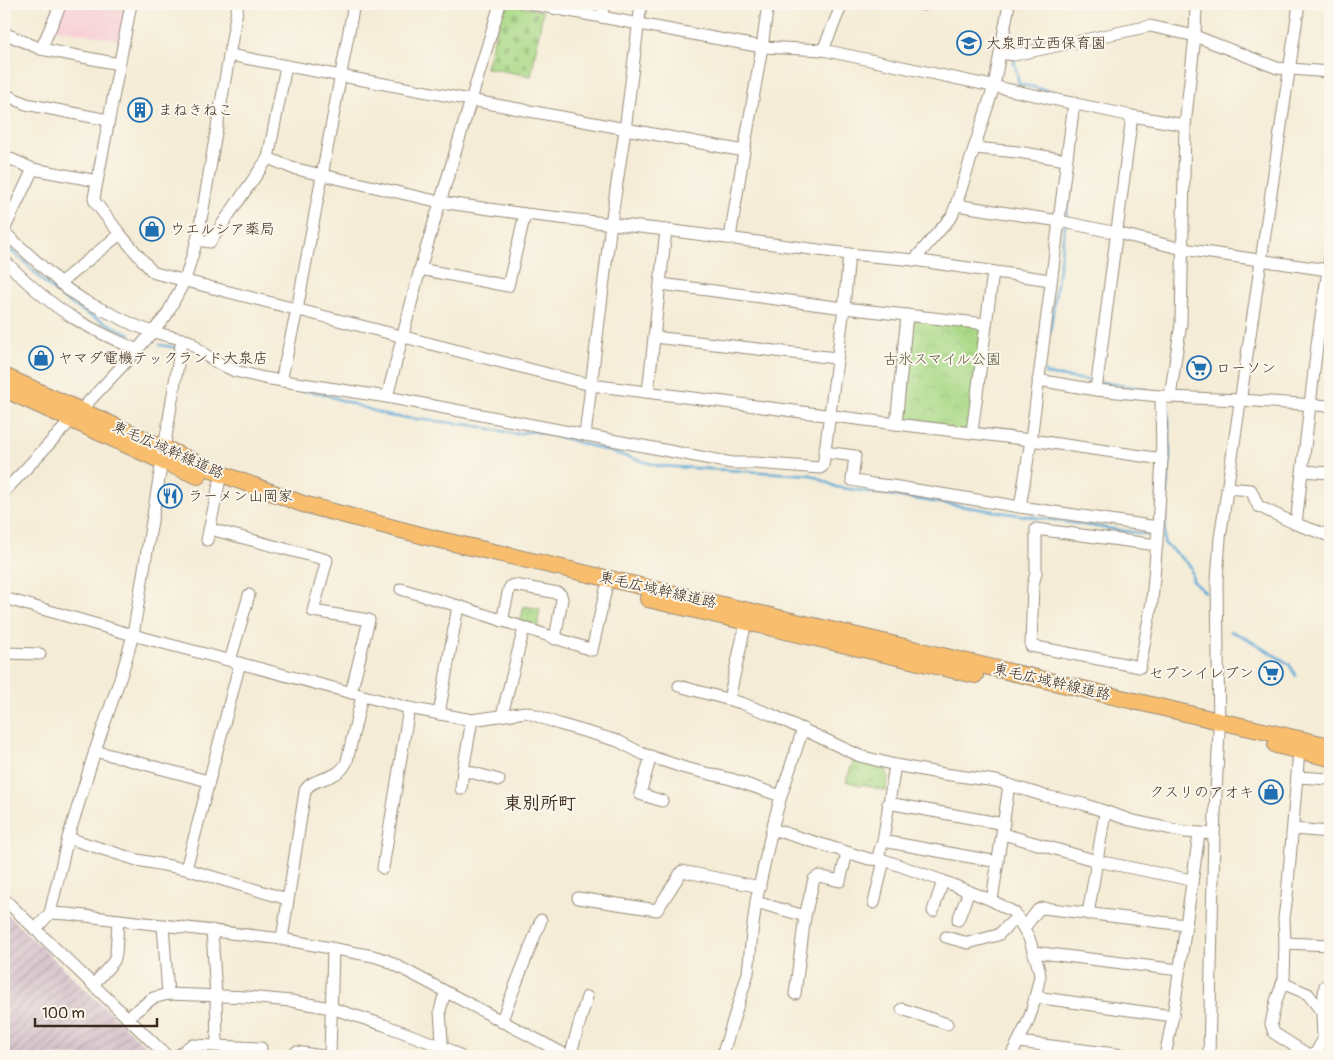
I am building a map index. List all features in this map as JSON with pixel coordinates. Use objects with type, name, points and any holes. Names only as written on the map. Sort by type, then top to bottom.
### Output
[{"type":"highway","name":"東毛広域幹線道路","points":[[4,376],[75,416]]},
{"type":"highway","name":"東毛広域幹線道路","points":[[4,389],[75,416],[163,455],[219,484],[343,526],[746,622],[1219,726],[1330,746]]},
{"type":"highway","name":"東毛広域幹線道路","points":[[163,455],[303,504],[432,538],[866,638],[1219,726],[1299,751],[1330,758]]},
{"type":"street","points":[[41,49],[61,4]]},
{"type":"street","points":[[131,4],[94,198],[120,234],[155,273],[591,385],[829,416],[972,432],[1162,459]]},
{"type":"street","points":[[4,492],[153,332],[166,316],[185,280],[197,240],[238,4]]},
{"type":"street","points":[[281,380],[297,310],[354,4]]},
{"type":"street","points":[[387,397],[420,269],[500,4]]},
{"type":"street","points":[[532,4],[762,47],[823,50],[1132,116],[1185,125]]},
{"type":"street","points":[[602,17],[604,4]]},
{"type":"street","points":[[584,435],[641,4]]},
{"type":"street","points":[[730,238],[768,4]]},
{"type":"street","points":[[823,50],[842,4]]},
{"type":"street","points":[[914,260],[952,216],[956,206],[994,86],[1009,4]]},
{"type":"street","points":[[1157,545],[1036,529],[1036,573],[1033,585],[1031,646],[1140,667],[1152,602],[1157,545],[1166,396],[1180,323],[1185,125],[1195,36],[1196,4]]},
{"type":"street","points":[[1209,1056],[1214,834],[1219,726],[1217,581],[1220,538],[1299,4]]},
{"type":"street","points":[[1000,53],[1014,54],[1150,26],[1195,36],[1277,68],[1330,72]]},
{"type":"street","points":[[4,33],[41,49],[119,64]]},
{"type":"street","points":[[229,55],[744,151]]},
{"type":"street","points":[[197,240],[210,242],[268,158],[286,66]]},
{"type":"street","points":[[4,94],[26,104],[108,120]]},
{"type":"street","points":[[1020,507],[1031,440],[1074,103]]},
{"type":"street","points":[[1096,390],[1132,116]]},
{"type":"street","points":[[974,148],[1018,152],[1066,160]]},
{"type":"street","points":[[4,156],[32,169],[97,181]]},
{"type":"street","points":[[268,158],[292,168],[440,202],[850,254],[914,260],[1050,280]]},
{"type":"street","points":[[32,169],[4,231],[60,283],[85,302],[153,332],[190,342],[204,354],[235,371],[264,378],[387,397],[732,463],[820,468],[823,466],[850,254]]},
{"type":"street","points":[[956,206],[1059,221],[1183,249],[1328,270]]},
{"type":"street","points":[[420,269],[508,286],[525,214]]},
{"type":"street","points":[[648,392],[666,230]]},
{"type":"street","points":[[60,283],[120,234]]},
{"type":"street","points":[[1296,524],[1318,337],[1330,257]]},
{"type":"street","points":[[4,260],[32,287],[66,313],[88,327],[137,350]]},
{"type":"street","points":[[972,432],[993,272]]},
{"type":"street","points":[[661,284],[986,324]]},
{"type":"street","points":[[896,424],[907,315]]},
{"type":"street","points":[[654,337],[836,358]]},
{"type":"street","points":[[1318,337],[1330,337]]},
{"type":"street","points":[[35,930],[50,913],[68,838],[133,635],[182,339]]},
{"type":"street","points":[[1038,380],[1096,390],[1330,406]]},
{"type":"street","points":[[824,452],[855,456],[852,480],[1158,527]]},
{"type":"street","points":[[1303,471],[1330,473]]},
{"type":"street","points":[[219,484],[208,535],[327,560],[312,610],[369,620],[347,761],[343,770],[307,787],[282,938]]},
{"type":"street","points":[[1227,488],[1251,490],[1258,506],[1296,524],[1330,536]]},
{"type":"street","points":[[502,621],[511,586],[558,593],[562,599],[554,638]]},
{"type":"street","points":[[401,589],[592,650],[606,589]]},
{"type":"street","points":[[186,869],[208,781],[234,662],[232,654],[249,595]]},
{"type":"street","points":[[4,598],[133,635],[409,708],[472,720],[526,712],[560,724],[601,735],[685,768],[731,779],[781,796]]},
{"type":"street","points":[[439,714],[458,606]]},
{"type":"street","points":[[729,699],[746,622]]},
{"type":"street","points":[[502,715],[524,628]]},
{"type":"street","points":[[5,653],[40,654]]},
{"type":"street","points":[[679,686],[729,699],[770,714],[860,756],[895,765],[996,781],[1045,796],[1082,804],[1130,820],[1185,832],[1214,834]]},
{"type":"street","points":[[383,868],[409,708]]},
{"type":"street","points":[[461,790],[472,720]]},
{"type":"street","points":[[722,1056],[748,973],[756,902],[772,829],[803,729]]},
{"type":"street","points":[[1299,751],[1284,918],[1284,979],[1276,1001],[1271,1024],[1274,1033],[1312,1056],[1326,1040],[1322,1012],[1325,986],[1330,985]]},
{"type":"street","points":[[95,752],[208,781]]},
{"type":"street","points":[[651,756],[640,794],[662,801]]},
{"type":"street","points":[[874,903],[882,860],[879,853],[883,841],[895,765]]},
{"type":"street","points":[[463,770],[499,780]]},
{"type":"street","points":[[1298,777],[1330,779]]},
{"type":"street","points":[[991,900],[994,894],[1009,785]]},
{"type":"street","points":[[888,803],[1003,829],[1097,861],[1192,880]]},
{"type":"street","points":[[1088,914],[1104,819],[1107,812]]},
{"type":"street","points":[[772,829],[869,859],[882,860],[944,881],[969,890],[1015,913],[1024,928],[1040,976],[1027,1024],[1011,1056]]},
{"type":"street","points":[[1293,829],[1330,832]]},
{"type":"street","points":[[1165,1056],[1173,1016],[1199,834]]},
{"type":"street","points":[[68,838],[137,860],[186,869],[288,899]]},
{"type":"street","points":[[883,841],[998,862]]},
{"type":"street","points":[[795,994],[805,916],[814,879],[819,876],[840,881],[848,853]]},
{"type":"street","points":[[578,898],[657,910],[682,871],[760,886]]},
{"type":"street","points":[[933,911],[944,881]]},
{"type":"street","points":[[958,920],[969,890]]},
{"type":"street","points":[[4,900],[167,1056]]},
{"type":"street","points":[[756,902],[805,916]]},
{"type":"street","points":[[1024,928],[1040,909],[1185,925]]},
{"type":"street","points":[[50,913],[282,938],[373,956],[386,960],[501,1022],[550,1052],[569,1056],[586,997]]},
{"type":"street","points":[[946,937],[968,943],[998,935],[1018,917]]},
{"type":"street","points":[[93,985],[114,961],[118,920]]},
{"type":"street","points":[[501,1022],[541,920]]},
{"type":"street","points":[[163,925],[168,994]]},
{"type":"street","points":[[212,930],[217,1046]]},
{"type":"street","points":[[1285,943],[1330,945]]},
{"type":"street","points":[[330,1056],[333,949]]},
{"type":"street","points":[[1033,952],[1179,970]]},
{"type":"street","points":[[1282,983],[1308,994],[1322,1012]]},
{"type":"street","points":[[443,1052],[440,1011],[446,993]]},
{"type":"street","points":[[127,1018],[153,998],[168,994],[291,1000],[331,1008],[384,1026],[443,1052],[460,1056]]},
{"type":"street","points":[[1035,998],[1173,1016]]},
{"type":"street","points":[[902,1009],[947,1024]]},
{"type":"street","points":[[1019,1042],[1131,1056]]},
{"type":"street","points":[[178,1056],[193,1045],[261,1048]]},
{"type":"street","points":[[296,1052],[322,1056]]},
{"type":"shaded area","points":[[66,4],[127,4],[121,40],[55,29]]},
{"type":"shaded area","points":[[4,912],[156,1056],[4,1056]]},
{"type":"green space","points":[[508,4],[543,11],[531,76],[486,68],[503,6]]},
{"type":"green space","name":"古氷スマイル公園","points":[[909,316],[982,326],[969,433],[899,422]]},
{"type":"green space","points":[[524,606],[540,609],[537,629],[520,623]]},
{"type":"green space","points":[[854,759],[885,766],[888,776],[886,791],[846,781]]},
{"type":"waterway","points":[[1010,31],[1016,4]]},
{"type":"waterway","points":[[1009,38],[1012,51]]},
{"type":"waterway","points":[[1014,60],[1019,84],[1082,98],[1081,103]]},
{"type":"waterway","points":[[1066,219],[1080,108]]},
{"type":"waterway","points":[[1050,333],[1065,225]]},
{"type":"waterway","points":[[4,245],[64,299],[87,314],[130,334]]},
{"type":"waterway","points":[[160,345],[178,348]]},
{"type":"waterway","points":[[1045,371],[1045,374],[1093,381]]},
{"type":"waterway","points":[[1101,382],[1147,389]]},
{"type":"waterway","points":[[275,385],[280,388],[320,393],[389,416],[472,425],[515,434],[534,431],[659,466],[812,475],[836,487],[1151,535]]},
{"type":"waterway","points":[[1166,403],[1170,454],[1164,543],[1191,567],[1193,581],[1205,592]]},
{"type":"waterway","points":[[1230,631],[1246,638],[1289,664],[1296,676]]},
{"type":"place","name":"大泉町立西保育園","points":[[969,43]]},
{"type":"place","name":"まねきねこ","points":[[140,110]]},
{"type":"place","name":"ウエルシア薬局","points":[[152,229]]},
{"type":"place","name":"ヤマダ電機テックランド大泉店","points":[[41,358]]},
{"type":"place","name":"ローソン","points":[[1199,368]]},
{"type":"place","name":"ラーメン山岡家","points":[[170,496]]},
{"type":"place","name":"セブンイレブン","points":[[1271,673]]},
{"type":"place","name":"クスリのアオキ","points":[[1271,792]]},
{"type":"district","name":"東別所町","points":[[540,803]]}]
